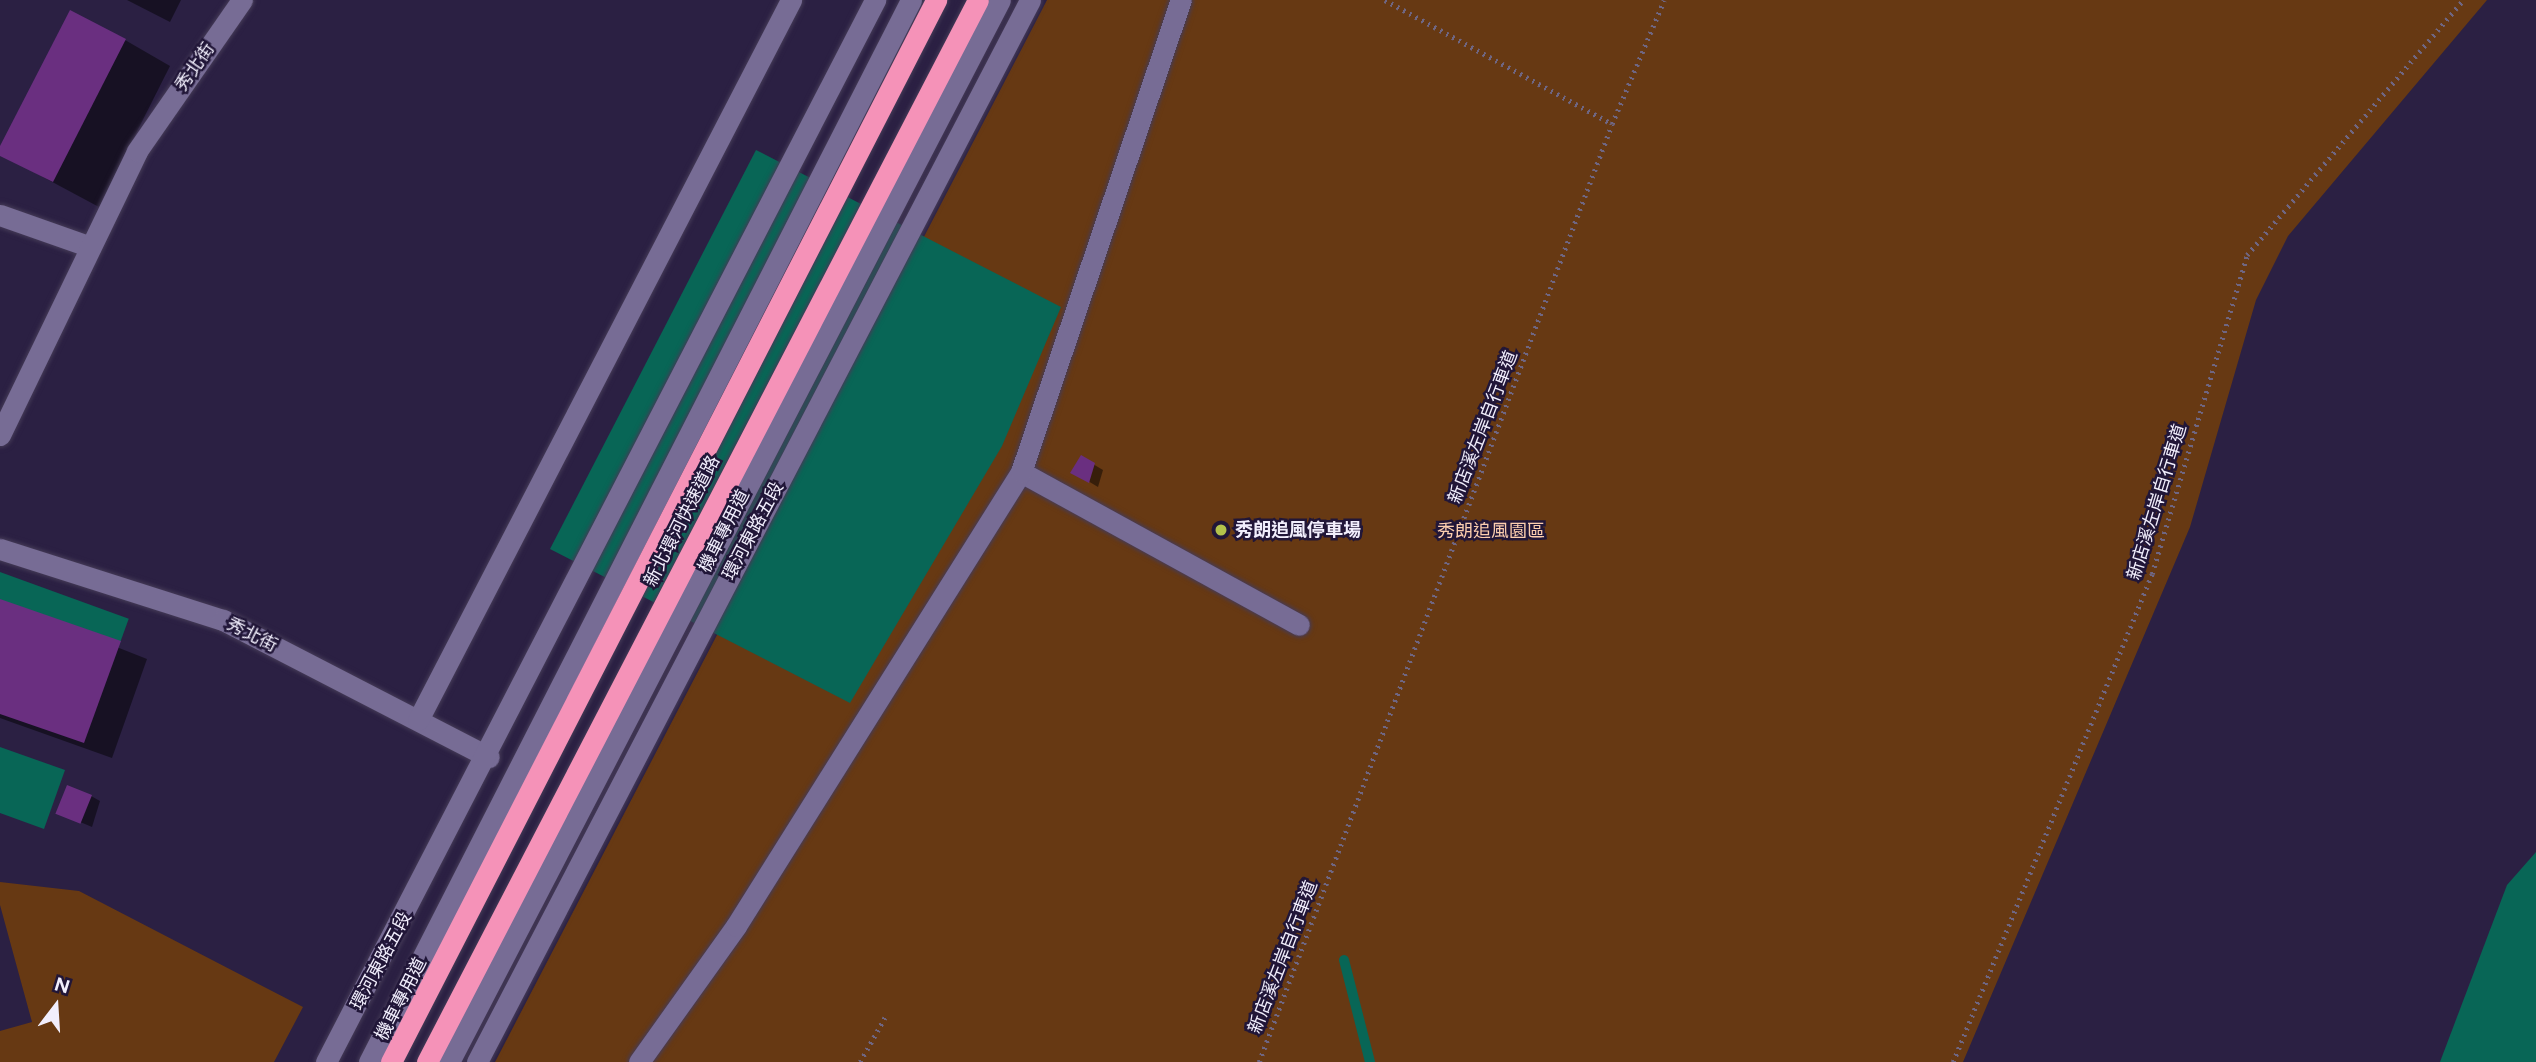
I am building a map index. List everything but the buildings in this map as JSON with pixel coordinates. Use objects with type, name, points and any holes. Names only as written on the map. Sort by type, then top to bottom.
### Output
[{"type":"highway","name":"新北環河快速道路","points":[[391,1062],[936,0]]},
{"type":"highway","name":"新北環河快速道路","points":[[427,1062],[978,0]]},
{"type":"street","name":"秀北街","points":[[0,435],[137,150],[242,0]]},
{"type":"street","points":[[418,720],[791,0]]},
{"type":"street","name":"環河東路五段","points":[[326,1062],[489,757],[875,0]]},
{"type":"street","name":"機車專用道","points":[[369,1062],[911,0]]},
{"type":"street","name":"機車專用道","points":[[449,1062],[1000,0]]},
{"type":"street","name":"環河東路五段","points":[[477,1062],[1030,0]]},
{"type":"street","points":[[639,1062],[736,926],[1021,472],[1181,0]]},
{"type":"street","points":[[0,215],[91,247]]},
{"type":"street","points":[[1021,472],[1299,625]]},
{"type":"street","name":"秀北街","points":[[0,549],[223,620],[489,757]]},
{"type":"path","points":[[1385,0],[1612,124]]},
{"type":"path","name":"新店溪左岸自行車道","points":[[1259,1062],[1612,124],[1664,0]]},
{"type":"path","name":"新店溪左岸自行車道","points":[[1954,1062],[2152,574],[2247,255],[2463,0]]},
{"type":"path","points":[[860,1062],[885,1017]]},
{"type":"green space","name":"秀朗追風園區","points":[[1047,0],[2487,0],[2288,236],[2256,300],[2190,527],[1963,1062],[495,1062]]},
{"type":"green space","points":[[0,882],[79,891],[303,1007],[274,1062],[0,1062],[0,1031],[32,1022],[0,905]]},
{"type":"shaded area","points":[[756,150],[1061,307],[1002,446],[850,703],[550,549]]},
{"type":"shaded area","points":[[0,572],[129,619],[120,644],[0,601]]},
{"type":"shaded area","points":[[0,747],[65,770],[44,829],[0,813]]},
{"type":"shaded area","points":[[2536,852],[2536,1062],[2440,1062],[2507,885]]},
{"type":"waterway","points":[[1344,960],[1370,1062]]},
{"type":"place","name":"秀朗追風停車場","points":[[1221,530]]}]
